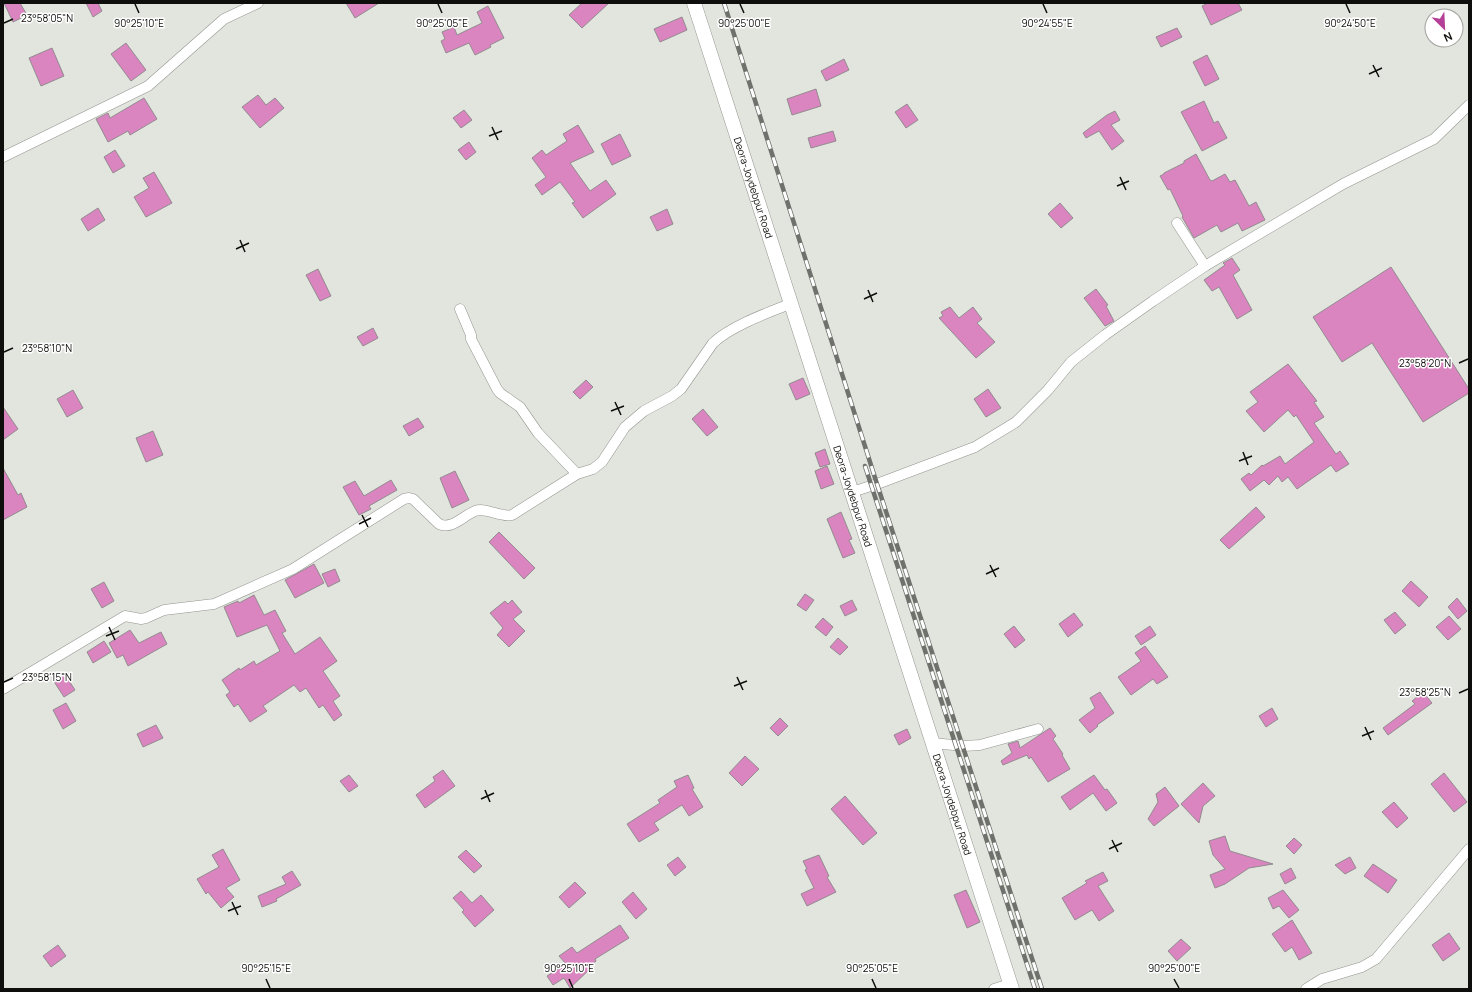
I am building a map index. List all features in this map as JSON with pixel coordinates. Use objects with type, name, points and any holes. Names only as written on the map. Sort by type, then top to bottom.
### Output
[{"type":"street","points":[[3,157],[148,86],[224,19],[258,3]]},
{"type":"street","name":"Deora-Joydebpur Road","points":[[694,3],[1011,987]]},
{"type":"street","points":[[852,492],[975,447],[1016,422],[1048,390],[1071,362],[1111,331],[1205,266],[1343,184],[1434,139],[1469,105]]},
{"type":"street","points":[[1177,224],[1205,266]]},
{"type":"street","points":[[3,689],[125,616],[141,619],[164,610],[214,604],[293,568],[404,499],[413,499],[438,524],[443,526],[449,526],[475,511],[481,510],[508,516],[512,515],[577,474],[593,469],[602,462],[625,427],[635,418],[677,392],[718,338],[757,316],[790,304]]},
{"type":"street","points":[[460,309],[471,335],[471,339],[497,389],[500,393],[520,407],[538,433],[577,474]]},
{"type":"street","points":[[932,743],[964,746],[980,745],[1038,729]]},
{"type":"street","points":[[1306,989],[1322,979],[1369,964],[1376,959],[1469,849]]},
{"type":"street","points":[[994,989],[1011,987]]},
{"type":"building","points":[[4,3],[20,3],[27,15],[13,22]]},
{"type":"building","points":[[86,3],[98,3],[102,11],[93,17]]},
{"type":"building","points":[[346,3],[379,3],[355,18]]},
{"type":"building","points":[[582,3],[609,3],[582,28],[569,15]]},
{"type":"building","points":[[1208,3],[1238,3],[1242,10],[1211,25],[1202,6]]},
{"type":"building","points":[[488,6],[504,38],[475,55],[469,43],[446,53],[441,41],[445,39],[442,32],[454,27],[457,35],[482,23],[477,12]]},
{"type":"building","points":[[682,17],[687,30],[660,42],[654,29]]},
{"type":"building","points":[[1177,28],[1182,37],[1161,47],[1156,37]]},
{"type":"building","points":[[126,43],[146,70],[131,81],[111,54]]},
{"type":"building","points":[[52,48],[64,76],[41,86],[29,58]]},
{"type":"building","points":[[1207,55],[1219,79],[1205,86],[1193,62]]},
{"type":"building","points":[[844,59],[849,70],[826,81],[821,71]]},
{"type":"building","points":[[816,89],[821,106],[792,115],[787,99]]},
{"type":"building","points":[[258,95],[266,105],[275,98],[284,108],[260,128],[242,107]]},
{"type":"building","points":[[144,98],[157,119],[130,135],[128,131],[108,142],[96,119],[108,113],[110,118]]},
{"type":"building","points":[[1204,101],[1214,123],[1218,121],[1227,138],[1202,151],[1181,112]]},
{"type":"building","points":[[907,104],[918,120],[906,128],[895,112]]},
{"type":"building","points":[[464,110],[472,120],[461,128],[453,118]]},
{"type":"building","points":[[1115,111],[1120,120],[1111,125],[1124,141],[1112,150],[1099,131],[1086,138],[1083,133],[1107,115]]},
{"type":"building","points":[[578,125],[594,152],[570,163],[590,191],[606,180],[616,194],[583,218],[572,203],[575,202],[560,182],[542,195],[535,185],[546,177],[532,158],[542,150],[546,155],[567,141],[563,134]]},
{"type":"building","points":[[833,131],[836,141],[811,148],[808,138]]},
{"type":"building","points":[[620,134],[631,156],[612,165],[601,144]]},
{"type":"building","points":[[469,142],[476,152],[466,160],[458,150]]},
{"type":"building","points":[[115,150],[125,166],[113,173],[104,157]]},
{"type":"building","points":[[1196,154],[1210,180],[1212,181],[1225,174],[1230,182],[1235,180],[1249,206],[1256,202],[1265,220],[1242,231],[1238,223],[1221,232],[1217,225],[1194,238],[1182,217],[1183,216],[1170,189],[1168,190],[1160,176],[1184,163],[1184,161]]},
{"type":"building","points":[[154,172],[172,203],[146,217],[134,197],[149,188],[143,178]]},
{"type":"building","points":[[1060,203],[1073,218],[1061,228],[1048,214]]},
{"type":"building","points":[[98,208],[105,220],[88,231],[81,219]]},
{"type":"building","points":[[667,209],[673,224],[657,231],[650,217]]},
{"type":"building","points":[[1232,258],[1240,270],[1233,275],[1252,310],[1237,319],[1219,287],[1212,291],[1204,280],[1225,265],[1223,263]]},
{"type":"building","points":[[1391,267],[1469,389],[1469,393],[1423,422],[1372,343],[1342,362],[1313,317]]},
{"type":"building","points":[[318,269],[331,296],[320,301],[306,275]]},
{"type":"building","points":[[1096,289],[1108,305],[1106,306],[1114,321],[1105,326],[1084,298]]},
{"type":"building","points":[[950,307],[959,318],[973,307],[982,319],[977,323],[995,342],[976,358],[939,318],[943,316],[941,312]]},
{"type":"building","points":[[373,328],[378,338],[363,346],[357,337]]},
{"type":"building","points":[[1288,364],[1317,401],[1314,402],[1324,417],[1314,423],[1336,454],[1340,451],[1349,464],[1336,472],[1331,465],[1297,489],[1288,477],[1282,482],[1278,476],[1269,485],[1264,480],[1250,491],[1241,479],[1249,473],[1251,475],[1262,465],[1263,466],[1280,456],[1285,464],[1314,442],[1296,415],[1294,417],[1288,410],[1264,432],[1246,411],[1258,402],[1250,392]]},
{"type":"building","points":[[803,378],[810,394],[796,400],[789,384]]},
{"type":"building","points":[[586,380],[593,387],[580,399],[573,392]]},
{"type":"building","points":[[988,389],[1001,408],[986,417],[974,399]]},
{"type":"building","points":[[73,390],[83,408],[67,417],[57,399]]},
{"type":"building","points":[[3,407],[18,429],[3,440]]},
{"type":"building","points":[[703,409],[718,427],[707,436],[692,419]]},
{"type":"building","points":[[418,418],[424,427],[409,436],[403,426]]},
{"type":"building","points":[[153,431],[163,455],[146,462],[136,438]]},
{"type":"building","points":[[825,449],[830,464],[820,467],[815,453]]},
{"type":"building","points":[[827,466],[834,484],[821,489],[815,471]]},
{"type":"building","points":[[3,468],[18,495],[21,493],[27,507],[3,520]]},
{"type":"building","points":[[455,471],[469,500],[452,508],[440,478]]},
{"type":"building","points":[[391,480],[397,490],[369,506],[371,509],[359,515],[343,487],[355,481],[364,496]]},
{"type":"building","points":[[1256,507],[1265,517],[1229,549],[1220,540]]},
{"type":"building","points":[[841,512],[852,539],[849,540],[855,553],[843,558],[827,519]]},
{"type":"building","points":[[499,532],[535,568],[524,579],[489,542]]},
{"type":"building","points":[[314,564],[324,583],[295,598],[285,580]]},
{"type":"building","points":[[335,569],[340,581],[328,587],[322,574]]},
{"type":"building","points":[[1411,581],[1428,597],[1419,607],[1402,591]]},
{"type":"building","points":[[104,582],[114,601],[102,608],[91,589]]},
{"type":"building","points":[[805,594],[814,600],[806,611],[797,605]]},
{"type":"building","points":[[254,595],[264,615],[275,610],[286,631],[282,633],[295,654],[320,637],[337,661],[323,671],[340,696],[333,701],[342,715],[334,721],[323,705],[319,708],[306,688],[300,692],[294,685],[263,706],[267,711],[250,722],[238,704],[234,707],[226,695],[230,692],[222,680],[239,668],[240,670],[254,661],[256,665],[280,651],[267,625],[237,637],[224,607],[238,601],[239,603]]},
{"type":"building","points":[[1457,598],[1467,611],[1458,619],[1448,607]]},
{"type":"building","points":[[512,600],[522,612],[513,619],[525,631],[509,647],[497,635],[503,628],[490,613],[505,601],[508,604]]},
{"type":"building","points":[[852,600],[857,610],[845,616],[840,606]]},
{"type":"building","points":[[1395,612],[1406,625],[1395,634],[1384,620]]},
{"type":"building","points":[[1074,613],[1083,625],[1068,637],[1059,624]]},
{"type":"building","points":[[1449,616],[1461,629],[1448,640],[1436,627]]},
{"type":"building","points":[[823,618],[833,627],[826,636],[815,627]]},
{"type":"building","points":[[1014,626],[1025,640],[1015,648],[1004,634]]},
{"type":"building","points":[[1150,626],[1156,635],[1141,645],[1135,636]]},
{"type":"building","points":[[130,630],[139,643],[161,632],[167,644],[128,666],[123,655],[117,658],[109,643]]},
{"type":"building","points":[[838,638],[848,647],[840,655],[830,647]]},
{"type":"building","points":[[104,641],[111,652],[93,663],[87,652]]},
{"type":"building","points":[[1145,646],[1168,677],[1157,684],[1153,679],[1131,695],[1118,677],[1141,661],[1135,653]]},
{"type":"building","points":[[64,673],[75,690],[64,697],[53,680]]},
{"type":"building","points":[[1100,692],[1114,713],[1097,725],[1098,726],[1090,733],[1079,720],[1095,708],[1090,698]]},
{"type":"building","points":[[1423,692],[1432,703],[1388,735],[1383,728],[1415,704],[1412,701]]},
{"type":"building","points":[[66,703],[76,721],[63,729],[53,710]]},
{"type":"building","points":[[1272,708],[1278,719],[1266,727],[1259,716]]},
{"type":"building","points":[[780,718],[788,726],[778,736],[770,728]]},
{"type":"building","points":[[156,725],[163,738],[143,747],[137,734]]},
{"type":"building","points":[[1050,728],[1056,736],[1053,739],[1063,754],[1062,755],[1070,769],[1048,782],[1031,757],[1029,759],[1027,755],[1003,765],[1001,761],[1012,753],[1008,744],[1018,741],[1020,748]]},
{"type":"building","points":[[907,729],[911,738],[899,745],[894,735]]},
{"type":"building","points":[[745,756],[759,769],[742,786],[729,773]]},
{"type":"building","points":[[443,770],[455,786],[425,808],[416,795],[435,781],[433,777]]},
{"type":"building","points":[[1444,773],[1467,802],[1454,812],[1431,784]]},
{"type":"building","points":[[349,775],[358,786],[349,792],[340,781]]},
{"type":"building","points":[[688,775],[694,788],[692,789],[703,807],[689,816],[682,805],[654,823],[659,830],[639,842],[627,824],[660,803],[658,800],[677,787],[674,781]]},
{"type":"building","points":[[1094,775],[1117,803],[1106,811],[1093,793],[1070,810],[1061,797]]},
{"type":"building","points":[[1203,783],[1215,796],[1203,806],[1199,823],[1181,804]]},
{"type":"building","points":[[1165,787],[1179,806],[1154,826],[1148,819],[1158,802],[1156,794]]},
{"type":"building","points":[[845,796],[877,833],[863,845],[831,809]]},
{"type":"building","points":[[1394,802],[1408,818],[1397,828],[1382,812]]},
{"type":"building","points":[[1225,836],[1230,851],[1273,864],[1249,868],[1225,884],[1215,888],[1210,875],[1225,869],[1213,855],[1209,841]]},
{"type":"building","points":[[1294,838],[1302,845],[1294,854],[1286,846]]},
{"type":"building","points":[[223,849],[240,880],[226,888],[234,897],[221,908],[208,892],[206,894],[197,879],[219,867],[212,855]]},
{"type":"building","points":[[466,850],[482,866],[474,873],[458,857]]},
{"type":"building","points":[[819,855],[829,876],[827,877],[836,892],[807,906],[801,894],[814,888],[805,870],[807,869],[803,861]]},
{"type":"building","points":[[678,857],[686,867],[675,876],[667,865]]},
{"type":"building","points":[[1350,857],[1356,868],[1345,874],[1335,865]]},
{"type":"building","points":[[1373,864],[1397,880],[1388,893],[1364,876]]},
{"type":"building","points":[[1291,868],[1296,878],[1285,884],[1280,874]]},
{"type":"building","points":[[292,871],[301,885],[276,899],[277,901],[262,907],[258,896],[286,884],[282,877]]},
{"type":"building","points":[[1103,872],[1108,881],[1098,886],[1114,911],[1099,921],[1092,910],[1075,920],[1062,898],[1087,883],[1085,881]]},
{"type":"building","points":[[575,882],[586,893],[569,908],[559,897]]},
{"type":"building","points":[[966,890],[980,922],[967,928],[954,895]]},
{"type":"building","points":[[1283,890],[1299,910],[1289,918],[1279,906],[1273,909],[1268,898]]},
{"type":"building","points":[[461,891],[472,903],[481,895],[494,910],[475,927],[462,912],[464,910],[453,898]]},
{"type":"building","points":[[633,892],[647,909],[636,919],[622,902]]},
{"type":"building","points":[[1292,920],[1312,953],[1299,960],[1292,947],[1285,952],[1272,934]]},
{"type":"building","points":[[620,925],[629,938],[595,959],[596,961],[590,966],[591,968],[570,988],[564,978],[553,985],[547,976],[566,964],[559,956],[572,947],[577,953]]},
{"type":"building","points":[[1449,933],[1460,949],[1443,961],[1432,945]]},
{"type":"building","points":[[1181,939],[1191,948],[1177,961],[1168,951]]},
{"type":"building","points":[[58,945],[66,956],[51,967],[43,956]]},
{"type":"railway","points":[[724,3],[877,484],[1042,989]]},
{"type":"railway","points":[[865,466],[1035,989]]}]
